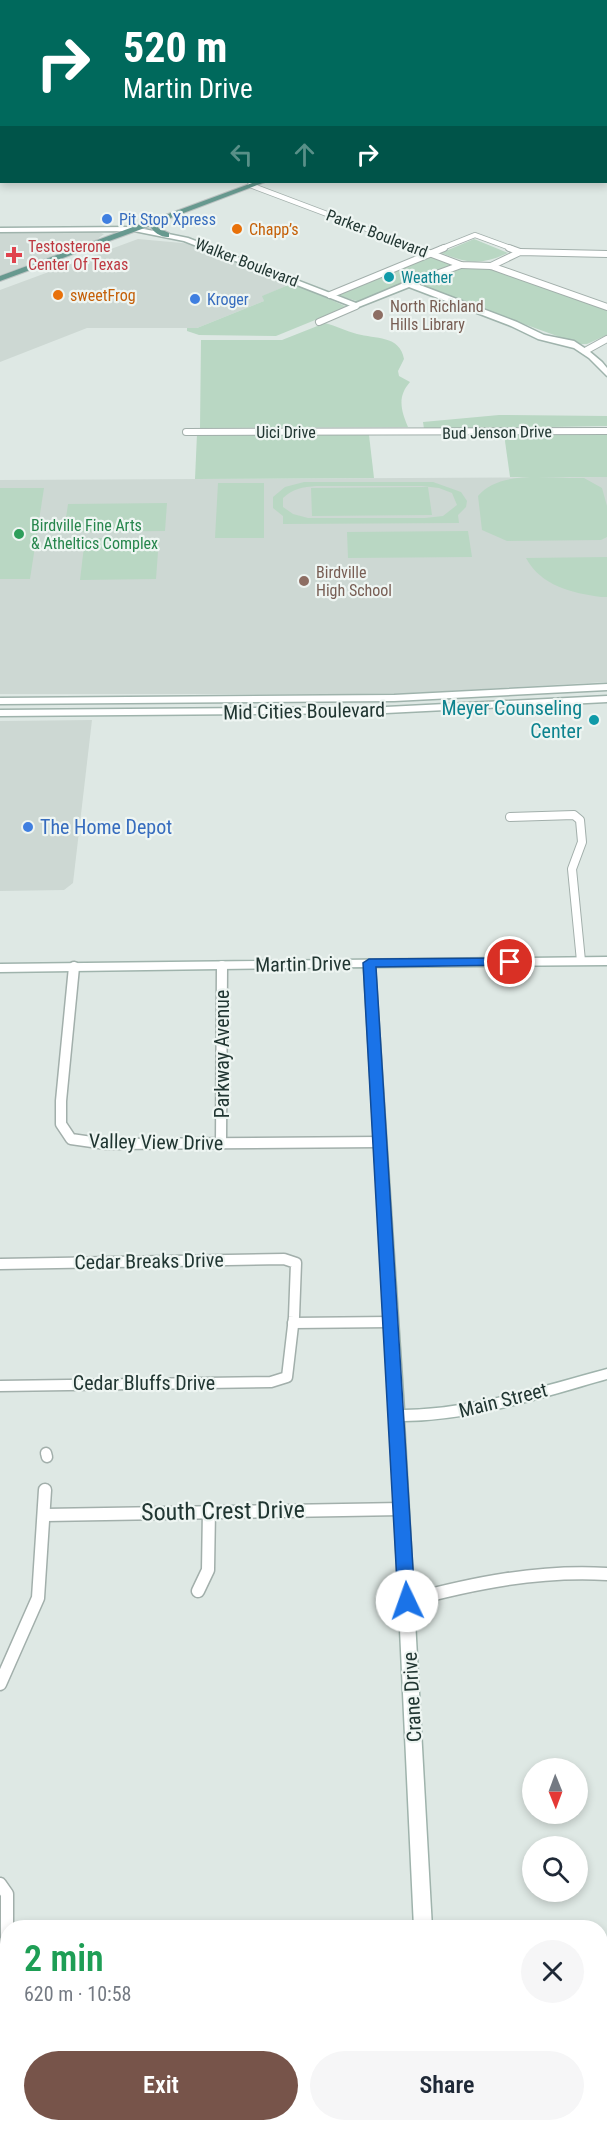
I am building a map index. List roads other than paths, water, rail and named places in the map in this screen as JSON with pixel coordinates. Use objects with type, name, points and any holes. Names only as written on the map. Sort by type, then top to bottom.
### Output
[{"type":"main road","points":[[0,279],[257,183]]},
{"type":"main road","points":[[152,222],[155,229],[166,235]]},
{"type":"main road","points":[[96,229],[106,232],[109,238]]},
{"type":"street","name":"Parker Boulevard","points":[[250,185],[461,265],[492,266],[607,307]]},
{"type":"street","name":"Walker Boulevard","points":[[0,230],[134,229],[190,240],[356,306]]},
{"type":"street","points":[[330,295],[475,235],[520,252],[607,254]]},
{"type":"street","points":[[492,266],[520,252]]},
{"type":"street","points":[[319,322],[461,265]]},
{"type":"street","points":[[409,284],[514,324],[541,337],[587,350],[600,362],[607,374]]},
{"type":"street","points":[[587,350],[607,339]]},
{"type":"street","name":"Bud Jenson Drive","points":[[387,434],[607,431]]},
{"type":"street","name":"Uici Drive","points":[[186,432],[387,434]]},
{"type":"street","name":"Mid Cities Boulevard","points":[[0,701],[414,697],[607,687]]},
{"type":"street","points":[[414,697],[418,709]]},
{"type":"street","name":"Mid Cities Boulevard","points":[[0,713],[418,709],[607,699]]},
{"type":"street","points":[[191,700],[208,712]]},
{"type":"street","points":[[510,817],[574,815],[580,820],[582,842],[572,869],[581,962]]},
{"type":"street","name":"Martin Drive","points":[[0,968],[607,961]]},
{"type":"street","name":"Crane Drive","points":[[369,963],[398,1416],[423,1920]]},
{"type":"street","name":"Parkway Avenue","points":[[221,1143],[222,965]]},
{"type":"street","name":"Valley View Drive","points":[[74,967],[61,1101],[61,1124],[71,1139],[82,1142],[380,1142]]},
{"type":"street","name":"Cedar Breaks Drive","points":[[0,1263],[284,1258],[296,1263],[293,1323]]},
{"type":"street","points":[[293,1323],[392,1322]]},
{"type":"street","name":"Cedar Bluffs Drive","points":[[0,1386],[271,1382],[287,1377],[293,1323]]},
{"type":"street","name":"Main Street","points":[[398,1416],[417,1417],[482,1407],[607,1374]]},
{"type":"street","points":[[0,1684],[38,1598],[45,1490]]},
{"type":"street","name":"South Crest Drive","points":[[45,1515],[209,1510],[402,1509]]},
{"type":"street","points":[[198,1591],[208,1570],[209,1510]]},
{"type":"street","points":[[407,1601],[469,1584],[522,1573],[575,1571],[607,1574]]},
{"type":"street","points":[[0,1884],[7,1894],[7,1920]]},
{"type":"place","name":"Pit Stop Xpress","points":[[107,219]]},
{"type":"place","name":"Chapp’s","points":[[237,229]]},
{"type":"place","name":"Testosterone Center Of Texas","points":[[14,255]]},
{"type":"place","name":"Weather","points":[[389,277]]},
{"type":"place","name":"sweetFrog","points":[[58,295]]},
{"type":"place","name":"Kroger","points":[[195,299]]},
{"type":"place","name":"North Richland Hills Library","points":[[378,315]]},
{"type":"place","name":"Birdville Fine Arts & Atheltics Complex","points":[[19,534]]},
{"type":"place","name":"Birdville High School","points":[[304,581]]},
{"type":"place","name":"Meyer Counseling Center","points":[[594,720]]},
{"type":"place","name":"The Home Depot","points":[[28,827]]}]
